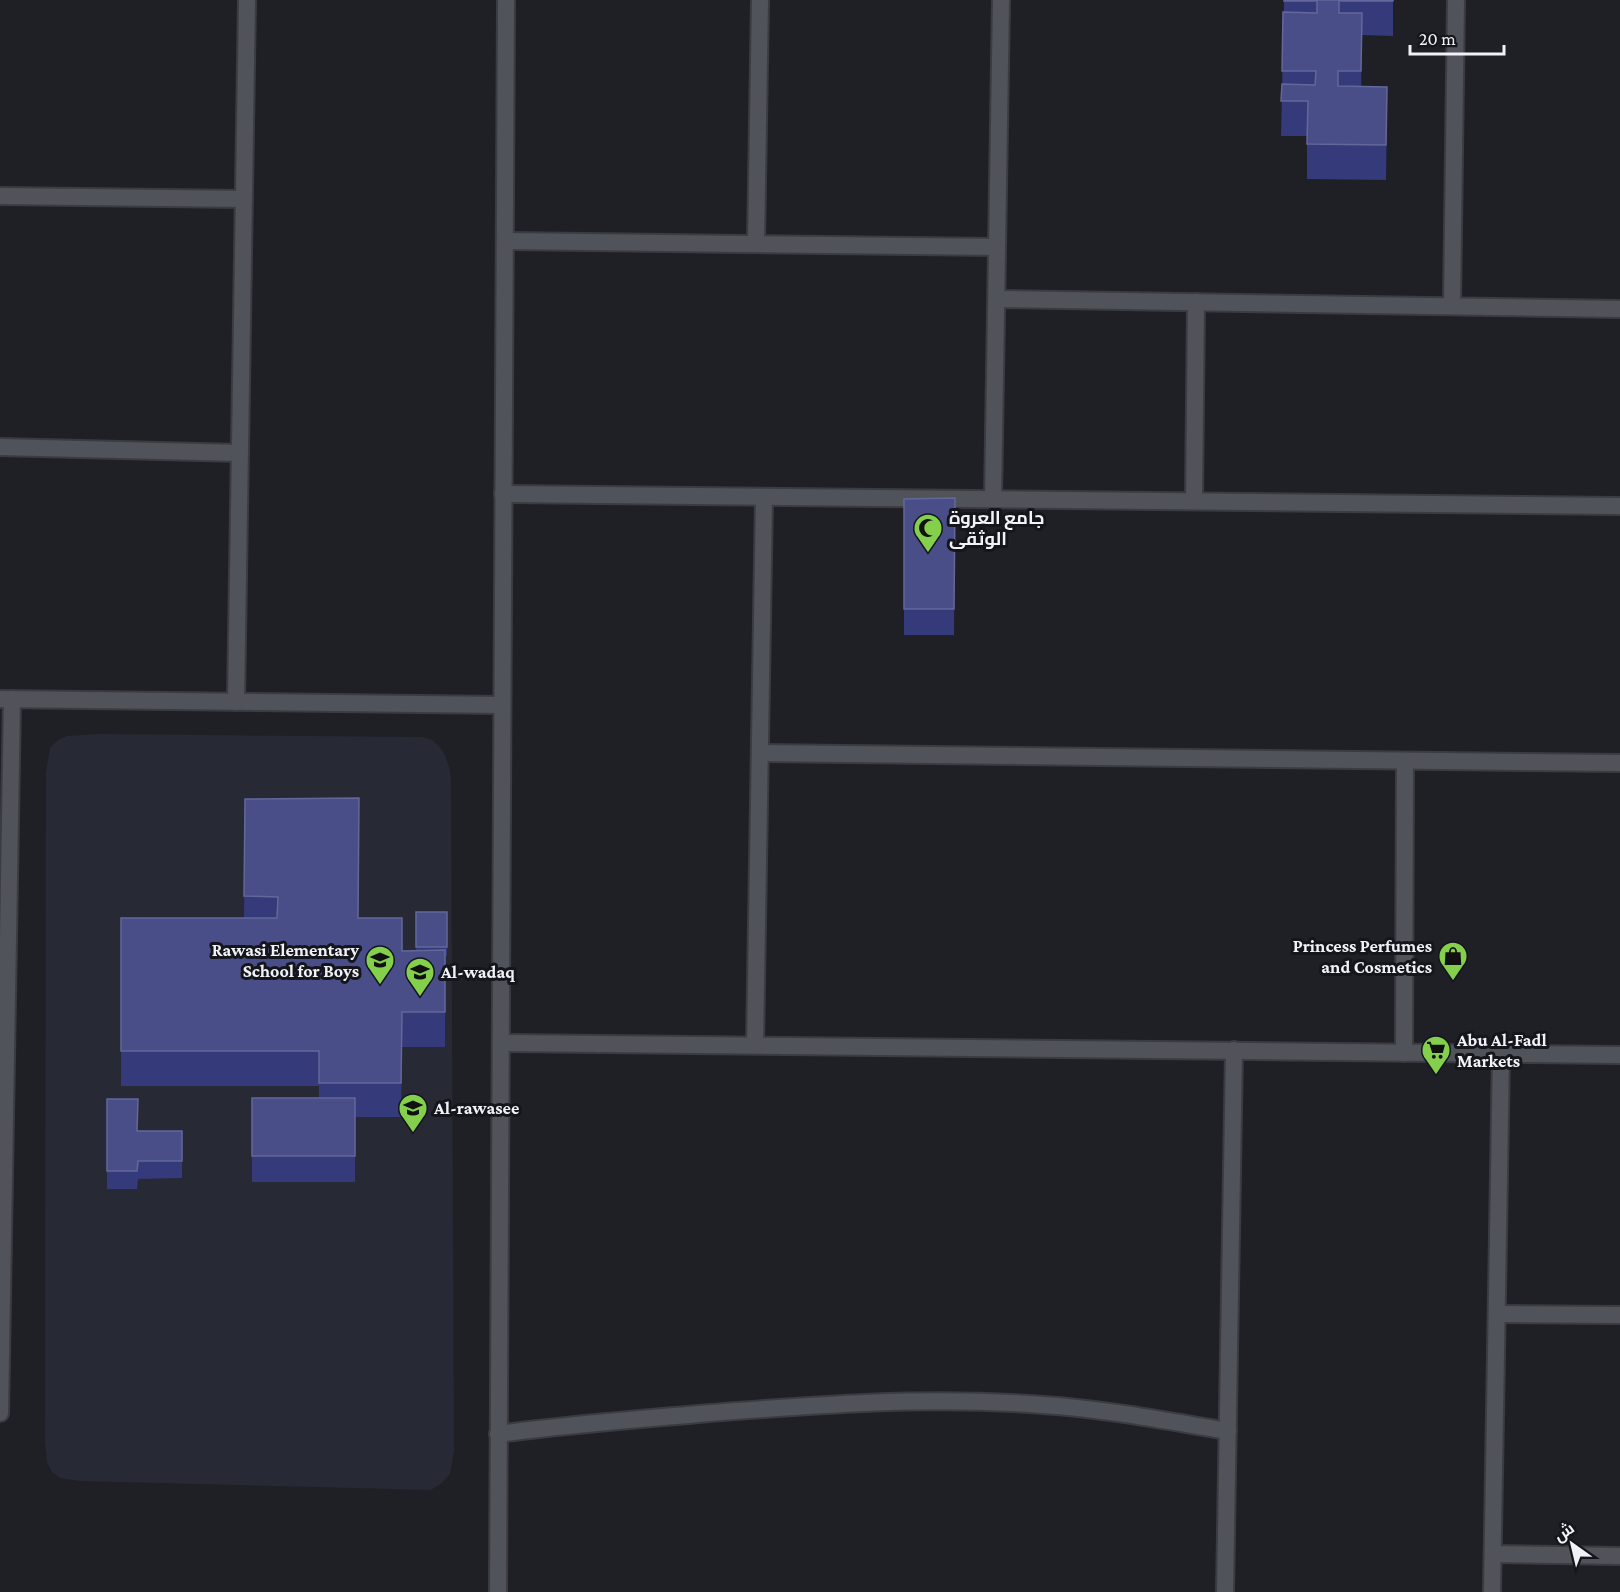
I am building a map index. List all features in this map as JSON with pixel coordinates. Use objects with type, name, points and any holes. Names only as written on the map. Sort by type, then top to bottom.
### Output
[{"type":"street","points":[[236,702],[247,0]]},
{"type":"street","points":[[498,1592],[506,0]]},
{"type":"street","points":[[756,244],[760,0]]},
{"type":"street","points":[[993,499],[1001,0]]},
{"type":"street","points":[[1452,306],[1456,0]]},
{"type":"street","points":[[0,196],[244,199]]},
{"type":"street","points":[[504,241],[997,247]]},
{"type":"street","points":[[997,298],[1620,309]]},
{"type":"street","points":[[1194,501],[1196,302]]},
{"type":"street","points":[[0,447],[240,453]]},
{"type":"street","points":[[503,494],[1620,506]]},
{"type":"street","points":[[755,1045],[764,497]]},
{"type":"street","points":[[0,1413],[6,699],[502,705]]},
{"type":"street","points":[[760,753],[1620,764]]},
{"type":"street","points":[[1404,1053],[1405,761]]},
{"type":"street","points":[[501,1042],[1620,1055]]},
{"type":"street","points":[[1225,1592],[1234,1050]]},
{"type":"street","points":[[1492,1592],[1501,1054]]},
{"type":"street","points":[[1497,1314],[1620,1315]]},
{"type":"street","points":[[498,1434],[560,1426],[776,1408],[914,1402],[1043,1405],[1144,1417],[1228,1431]]},
{"type":"street","points":[[1493,1554],[1620,1556]]},
{"type":"shaded area","points":[[98,734],[422,737],[432,740],[445,755],[450,770],[451,784],[454,1452],[450,1474],[431,1490],[80,1481],[60,1478],[52,1472],[47,1462],[45,1442],[46,772],[50,748],[58,740],[67,736]]},
{"type":"building","points":[[1284,0],[1393,0],[1339,1],[1339,13],[1362,13],[1361,71],[1338,71],[1338,86],[1387,87],[1386,145],[1307,144],[1308,101],[1281,101],[1282,84],[1315,85],[1316,71],[1282,71],[1283,12],[1317,13],[1317,1]]},
{"type":"building","points":[[955,498],[954,609],[904,609],[904,499]]},
{"type":"building","points":[[359,798],[358,918],[402,918],[402,951],[445,950],[445,1012],[402,1012],[401,1083],[319,1083],[319,1051],[121,1051],[121,918],[277,918],[278,897],[244,896],[245,799]]},
{"type":"building","points":[[416,912],[447,912],[447,947],[416,947]]},
{"type":"building","points":[[252,1098],[355,1098],[355,1156],[252,1156]]},
{"type":"building","points":[[107,1099],[138,1099],[137,1131],[182,1131],[182,1161],[138,1161],[137,1171],[107,1171]]},
{"type":"place","name":"جامع العروة الوثقى","points":[[928,554]]},
{"type":"place","name":"Princess Perfumes and Cosmetics","points":[[1453,982]]},
{"type":"place","name":"Rawasi Elementary School for Boys","points":[[380,986]]},
{"type":"place","name":"Al-wadaq","points":[[420,998]]},
{"type":"place","name":"Abu Al-Fadl Markets","points":[[1436,1076]]},
{"type":"place","name":"Al-rawasee","points":[[413,1134]]}]
